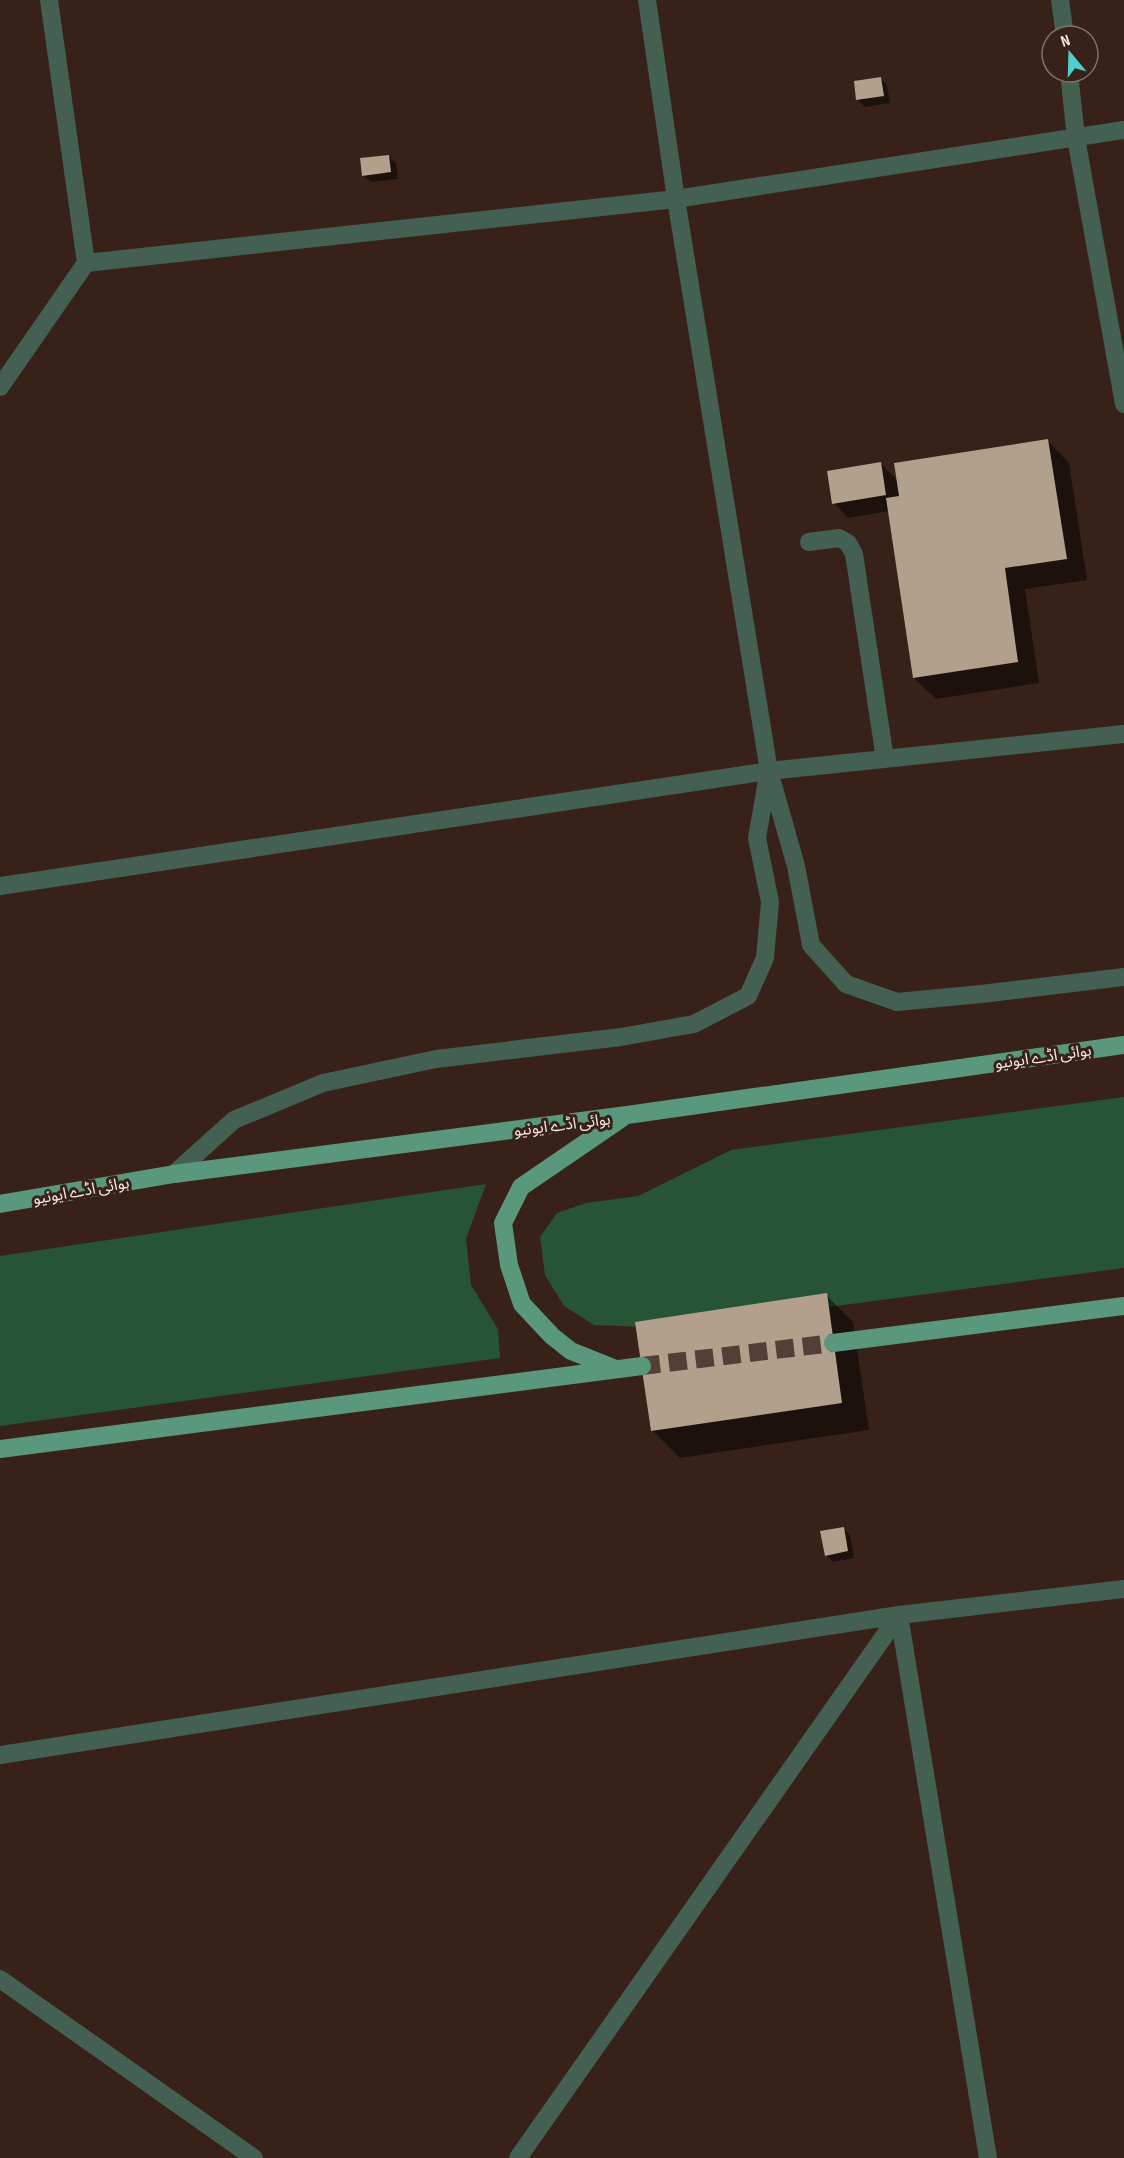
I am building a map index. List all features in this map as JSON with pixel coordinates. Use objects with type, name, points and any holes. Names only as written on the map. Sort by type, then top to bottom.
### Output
[{"type":"main road","name":"ہوائی اڈے ایونیو","points":[[0,1204],[174,1174],[627,1115],[1124,1045]]},
{"type":"main road","points":[[618,1369],[571,1351],[552,1336],[522,1304],[509,1265],[503,1223],[521,1187],[627,1115]]},
{"type":"main road","points":[[833,1342],[1124,1306]]},
{"type":"main road","points":[[0,1449],[642,1366]]},
{"type":"street","points":[[0,387],[86,263],[49,0]]},
{"type":"street","points":[[647,0],[676,199],[769,771],[796,867],[812,945],[846,984],[897,1002],[1124,977]]},
{"type":"street","points":[[1060,0],[1063,24]]},
{"type":"street","points":[[1070,84],[1076,138],[1124,404]]},
{"type":"street","points":[[86,263],[676,199],[1124,130]]},
{"type":"street","points":[[809,542],[839,538],[848,543],[855,554],[885,759]]},
{"type":"street","points":[[0,886],[769,771],[1124,734]]},
{"type":"street","points":[[174,1174],[234,1120],[324,1083],[436,1059],[621,1037],[694,1024],[748,996],[765,958],[770,902],[757,838],[769,771]]},
{"type":"street","points":[[0,1755],[898,1615],[1124,1589]]},
{"type":"street","points":[[518,2158],[898,1615]]},
{"type":"street","points":[[898,1615],[988,2158]]},
{"type":"street","points":[[0,1979],[254,2158]]},
{"type":"green space","points":[[1124,1097],[1124,1268],[668,1328],[594,1325],[564,1306],[545,1275],[540,1237],[557,1213],[586,1203],[638,1196],[731,1150]]},
{"type":"green space","points":[[486,1184],[466,1239],[471,1285],[498,1329],[500,1358],[0,1426],[0,1256]]},
{"type":"building","points":[[881,77],[884,96],[856,100],[854,81]]},
{"type":"building","points":[[389,155],[391,172],[362,176],[360,158]]},
{"type":"building","points":[[1048,439],[1067,559],[1005,568],[1018,662],[913,678],[886,498],[899,496],[894,463]]},
{"type":"building","points":[[881,462],[886,495],[832,504],[827,471]]},
{"type":"building","points":[[827,1293],[842,1403],[651,1431],[635,1322]]},
{"type":"building","points":[[844,1527],[848,1551],[825,1556],[820,1531]]},
{"type":"tunnel","points":[[642,1366],[833,1343]]}]
